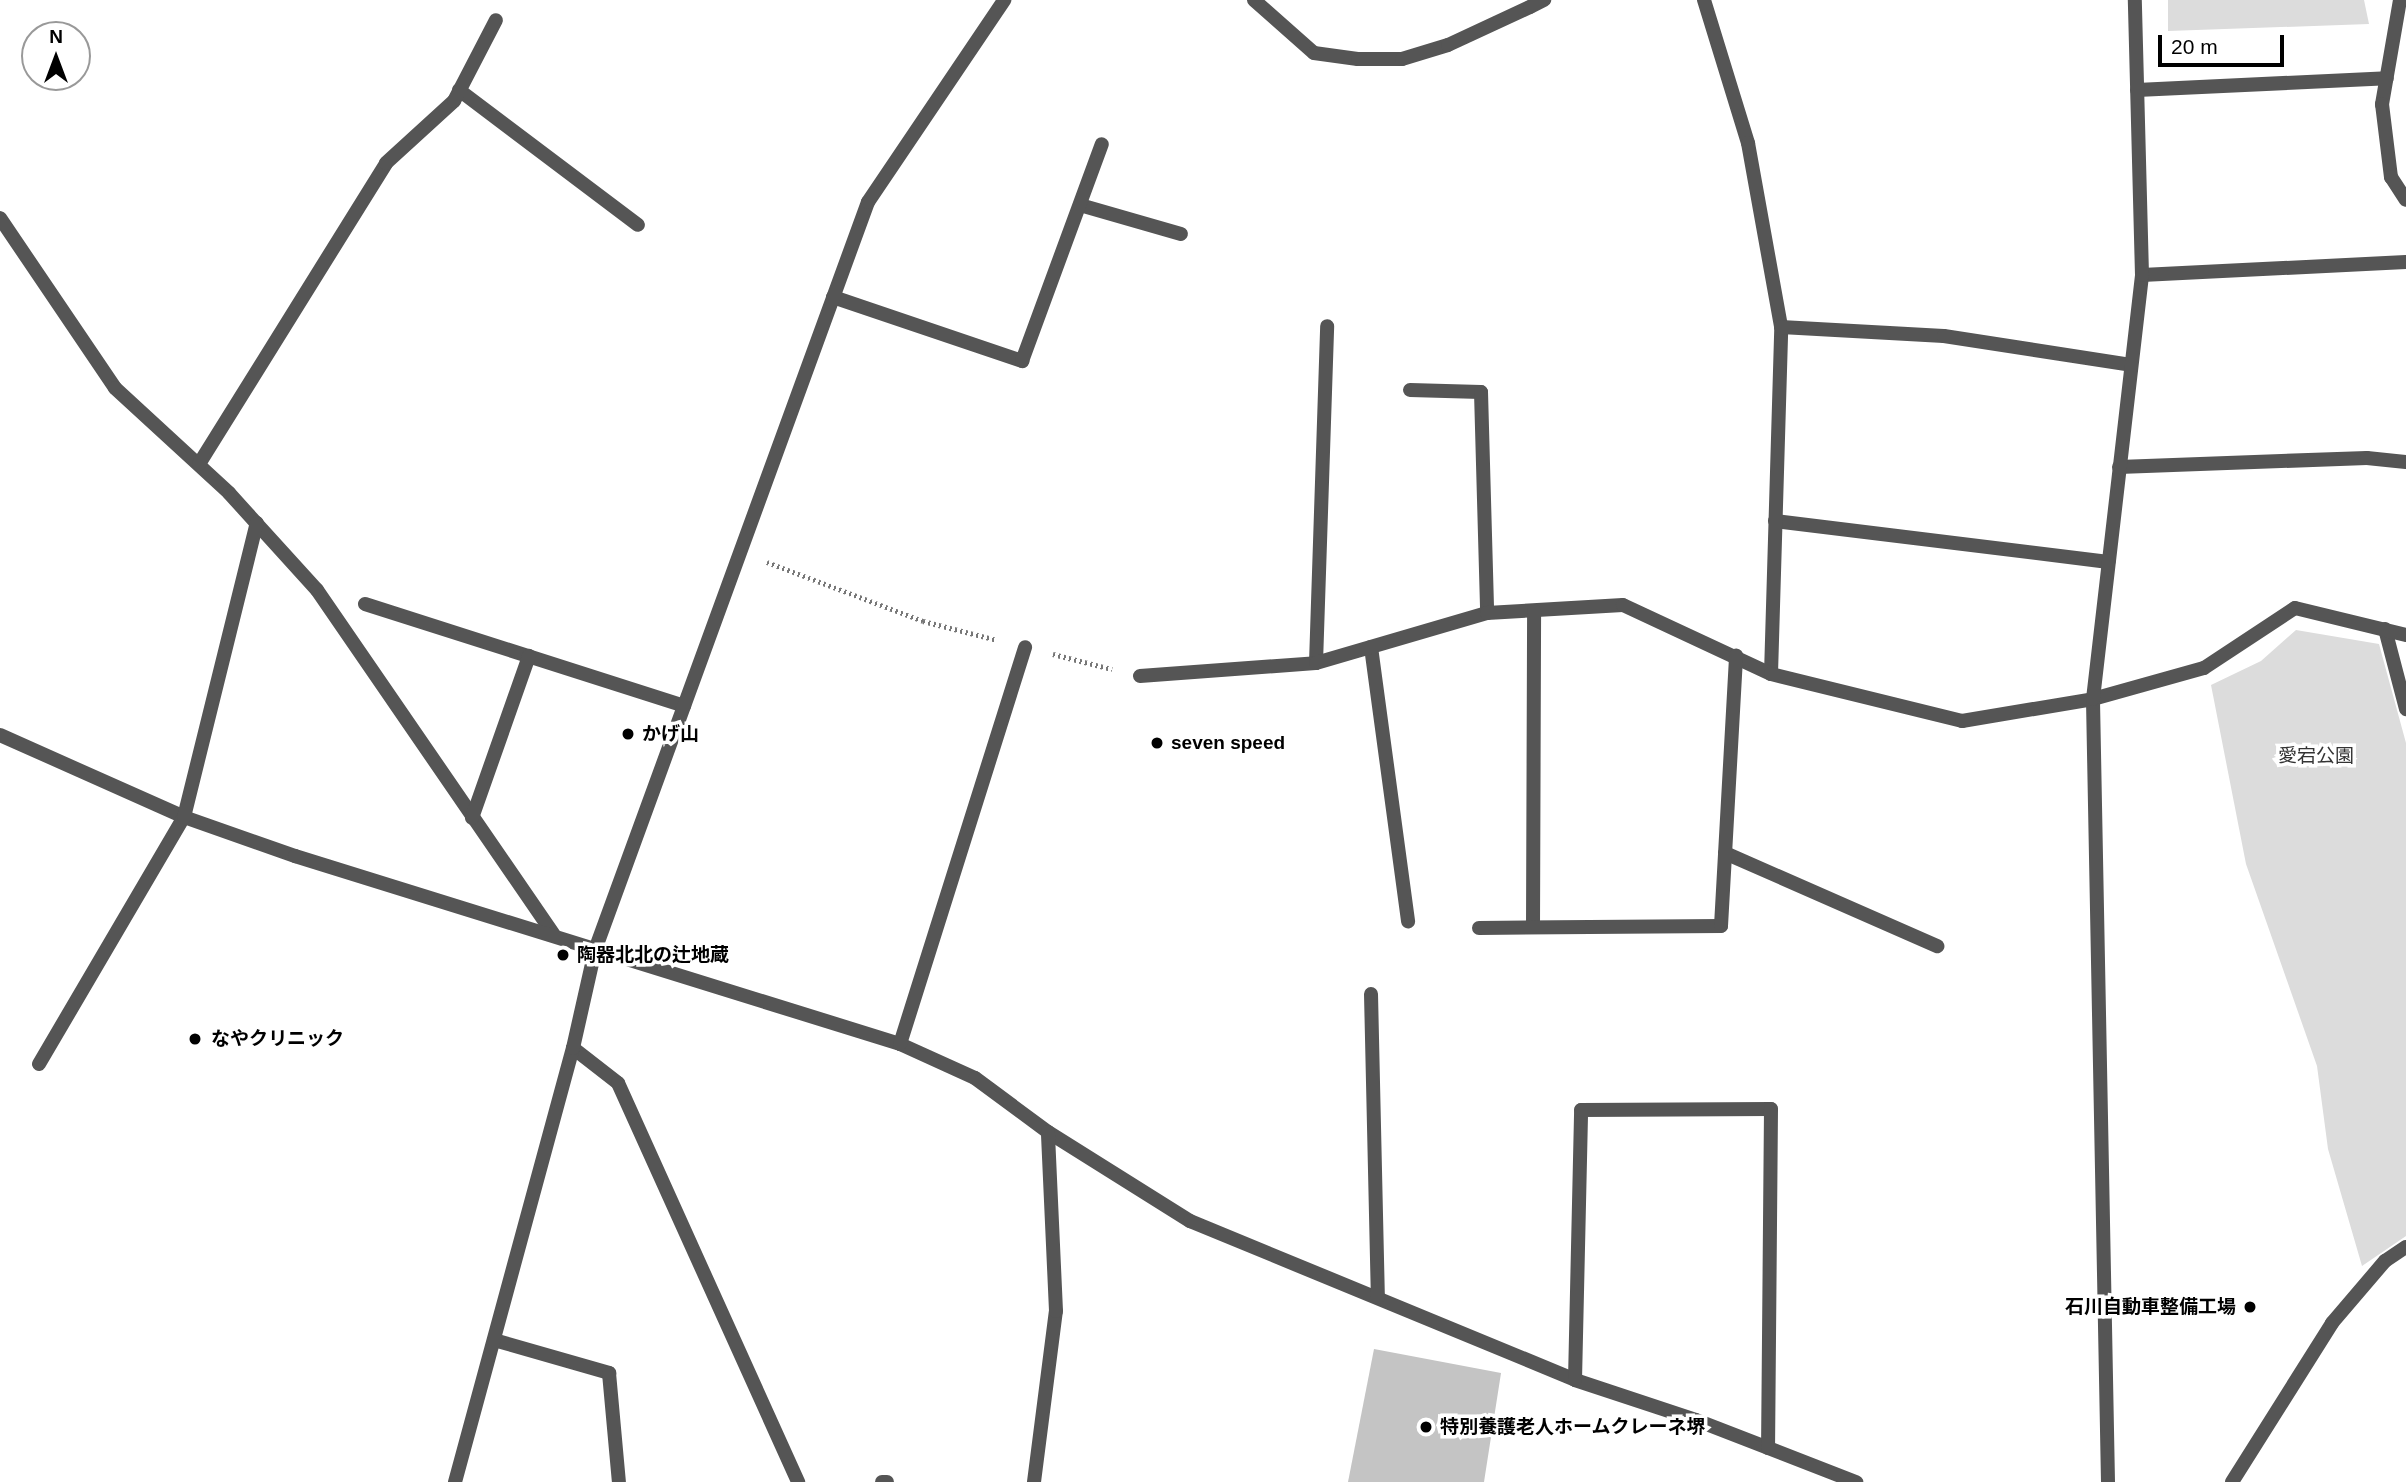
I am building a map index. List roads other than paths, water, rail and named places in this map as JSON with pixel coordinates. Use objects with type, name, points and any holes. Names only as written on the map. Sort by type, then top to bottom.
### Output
[{"type":"street","points":[[455,1482],[573,1048],[595,950],[868,202],[1004,0]]},
{"type":"street","points":[[1254,0],[1314,53],[1359,59],[1402,59],[1448,45],[1544,0]]},
{"type":"street","points":[[1704,0],[1748,143],[1781,327],[1771,674]]},
{"type":"street","points":[[2108,1482],[2093,699],[2141,275],[2135,0]]},
{"type":"street","points":[[2402,2],[2382,104],[2391,177],[2406,200]]},
{"type":"street","points":[[199,464],[386,163],[454,101],[496,20]]},
{"type":"street","points":[[2137,90],[2387,78]]},
{"type":"street","points":[[459,90],[638,225]]},
{"type":"street","points":[[833,297],[1023,361],[1102,144]]},
{"type":"street","points":[[1080,205],[1181,234]]},
{"type":"street","points":[[0,218],[115,388],[199,464],[317,590],[553,934]]},
{"type":"street","points":[[2141,275],[2406,262]]},
{"type":"street","points":[[1316,663],[1327,326]]},
{"type":"street","points":[[1781,327],[1944,336],[2131,365]]},
{"type":"street","points":[[1410,390],[1481,392],[1486,613]]},
{"type":"street","points":[[2119,467],[2367,458],[2406,462]]},
{"type":"street","points":[[1775,522],[2108,562]]},
{"type":"street","points":[[39,1065],[184,817],[257,523]]},
{"type":"street","points":[[365,604],[684,706]]},
{"type":"street","points":[[1140,676],[1316,663],[1486,613],[1623,605],[1736,655],[1771,674],[1962,721],[2093,699],[2204,668],[2295,608],[2406,635]]},
{"type":"street","points":[[1533,927],[1534,611]]},
{"type":"street","points":[[2385,629],[2406,709]]},
{"type":"street","points":[[900,1044],[1025,647]]},
{"type":"street","points":[[1371,647],[1408,922]]},
{"type":"street","points":[[1479,928],[1721,926],[1736,655]]},
{"type":"street","points":[[472,818],[529,656]]},
{"type":"street","points":[[0,735],[184,817],[295,856],[900,1044],[975,1078],[1048,1132],[1190,1221],[1575,1380],[1856,1482]]},
{"type":"street","points":[[1725,853],[1937,946]]},
{"type":"street","points":[[1371,994],[1378,1297]]},
{"type":"street","points":[[573,1048],[618,1083],[798,1482]]},
{"type":"street","points":[[1575,1380],[1581,1110],[1771,1109],[1768,1448]]},
{"type":"street","points":[[1034,1482],[1056,1311],[1048,1132]]},
{"type":"street","points":[[2232,1482],[2332,1323],[2385,1261],[2406,1247]]},
{"type":"street","points":[[494,1340],[608,1373],[619,1482]]},
{"type":"place","name":"かげ山","points":[[628,734]]},
{"type":"place","name":"seven speed","points":[[1157,743]]},
{"type":"place","name":"陶器北北の辻地蔵","points":[[563,955]]},
{"type":"place","name":"なやクリニック","points":[[195,1039]]},
{"type":"place","name":"石川自動車整備工場","points":[[2250,1307]]},
{"type":"place","name":"特別養護老人ホームクレーネ堺","points":[[1426,1427]]},
{"type":"park label","name":"愛宕公園","points":[[2316,756]]}]
